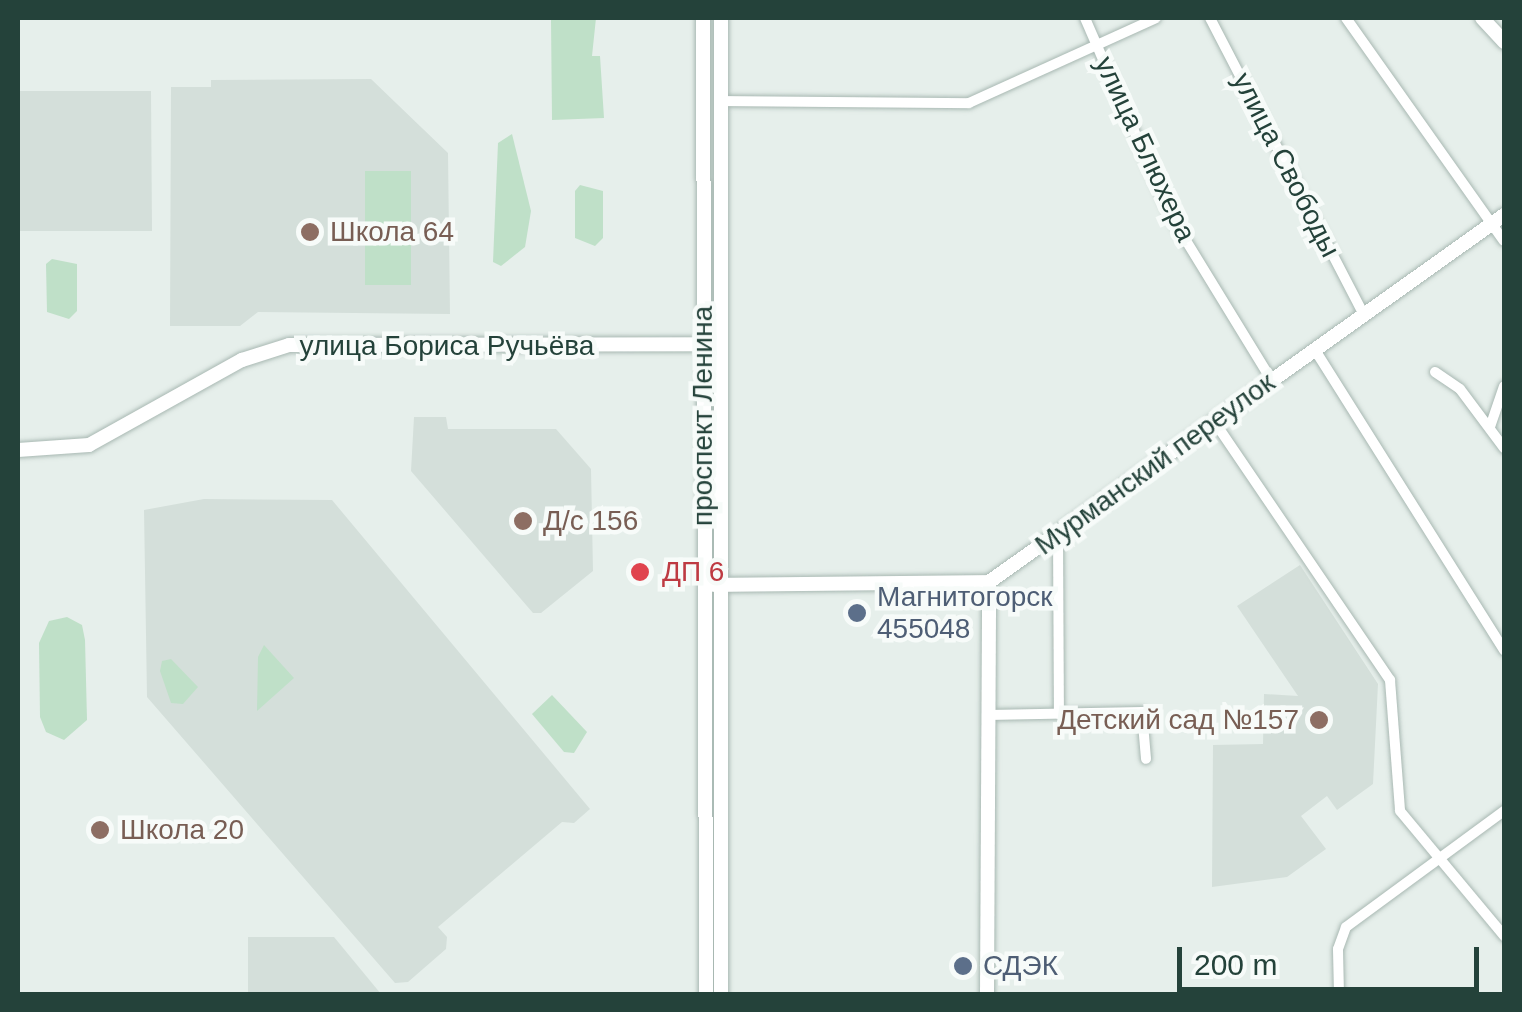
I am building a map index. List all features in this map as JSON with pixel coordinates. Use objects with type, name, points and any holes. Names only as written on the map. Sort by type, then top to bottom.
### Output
[{"type":"street","name":"проспект Ленина","points":[[703,18],[706,994]]},
{"type":"street","name":"проспект Ленина","points":[[720,994],[721,18]]},
{"type":"street","name":"улица Блюхера","points":[[1084,18],[1170,216],[1272,381]]},
{"type":"street","points":[[722,101],[969,103],[1156,18]]},
{"type":"street","name":"улица Свободы","points":[[1210,18],[1363,313]]},
{"type":"street","points":[[1346,18],[1498,219],[1504,241]]},
{"type":"street","points":[[1482,18],[1504,42]]},
{"type":"street","name":"Мурманский переулок","points":[[989,582],[1216,424],[1363,313],[1498,219]]},
{"type":"street","name":"улица Бориса Ручьёва","points":[[18,450],[89,446],[242,360],[290,346],[722,344]]},
{"type":"street","points":[[1315,350],[1504,650]]},
{"type":"street","points":[[1435,372],[1460,389],[1504,448]]},
{"type":"street","points":[[1490,428],[1504,386]]},
{"type":"street","points":[[1216,424],[1382,664],[1394,693],[1395,802],[1504,936]]},
{"type":"street","points":[[1058,534],[1059,714]]},
{"type":"street","points":[[703,585],[989,582],[988,994]]},
{"type":"street","points":[[988,715],[1144,713],[1146,760]]},
{"type":"street","points":[[1340,994],[1338,949],[1346,927],[1504,811]]},
{"type":"shaded area","name":"Школа 64","points":[[371,79],[448,153],[450,314],[258,312],[240,326],[170,326],[171,87],[211,87],[211,80]]},
{"type":"shaded area","points":[[18,91],[151,91],[152,231],[18,231]]},
{"type":"shaded area","name":"Д/с 156","points":[[414,417],[446,417],[448,429],[556,429],[591,469],[593,571],[541,613],[533,613],[411,471]]},
{"type":"shaded area","points":[[204,499],[332,500],[590,809],[574,823],[562,822],[438,927],[447,937],[446,949],[408,982],[395,983],[147,697],[144,510]]},
{"type":"shaded area","name":"Детский сад №157","points":[[1300,565],[1378,684],[1373,784],[1337,810],[1327,796],[1301,816],[1326,849],[1287,877],[1212,887],[1213,745],[1263,744],[1264,694],[1298,696],[1237,606]]},
{"type":"shaded area","points":[[248,937],[334,937],[381,994],[248,994]]},
{"type":"green space","points":[[596,18],[592,56],[600,56],[604,118],[552,120],[551,20]]},
{"type":"green space","points":[[512,134],[531,211],[525,247],[501,266],[493,262],[498,143]]},
{"type":"green space","points":[[365,171],[411,171],[411,285],[365,285]]},
{"type":"green space","points":[[580,185],[603,191],[603,238],[595,246],[575,238],[575,191]]},
{"type":"green space","points":[[52,259],[77,264],[77,311],[69,319],[47,312],[46,264]]},
{"type":"green space","points":[[67,617],[82,625],[85,640],[87,720],[64,740],[46,732],[40,717],[39,643],[49,621]]},
{"type":"green space","points":[[264,645],[294,678],[257,711],[258,657]]},
{"type":"green space","points":[[171,659],[198,687],[183,704],[171,703],[160,671],[162,661]]},
{"type":"green space","points":[[552,695],[587,732],[574,753],[564,752],[532,714]]},
{"type":"place","name":"Школа 64","points":[[310,232]]},
{"type":"place","name":"Д/с 156","points":[[523,521]]},
{"type":"place","name":"ДП 6","points":[[640,572]]},
{"type":"place","name":"Магнитогорск 455048","points":[[857,613]]},
{"type":"place","name":"Детский сад №157","points":[[1319,720]]},
{"type":"place","name":"Школа 20","points":[[100,830]]},
{"type":"place","name":"СДЭК","points":[[963,966]]}]
